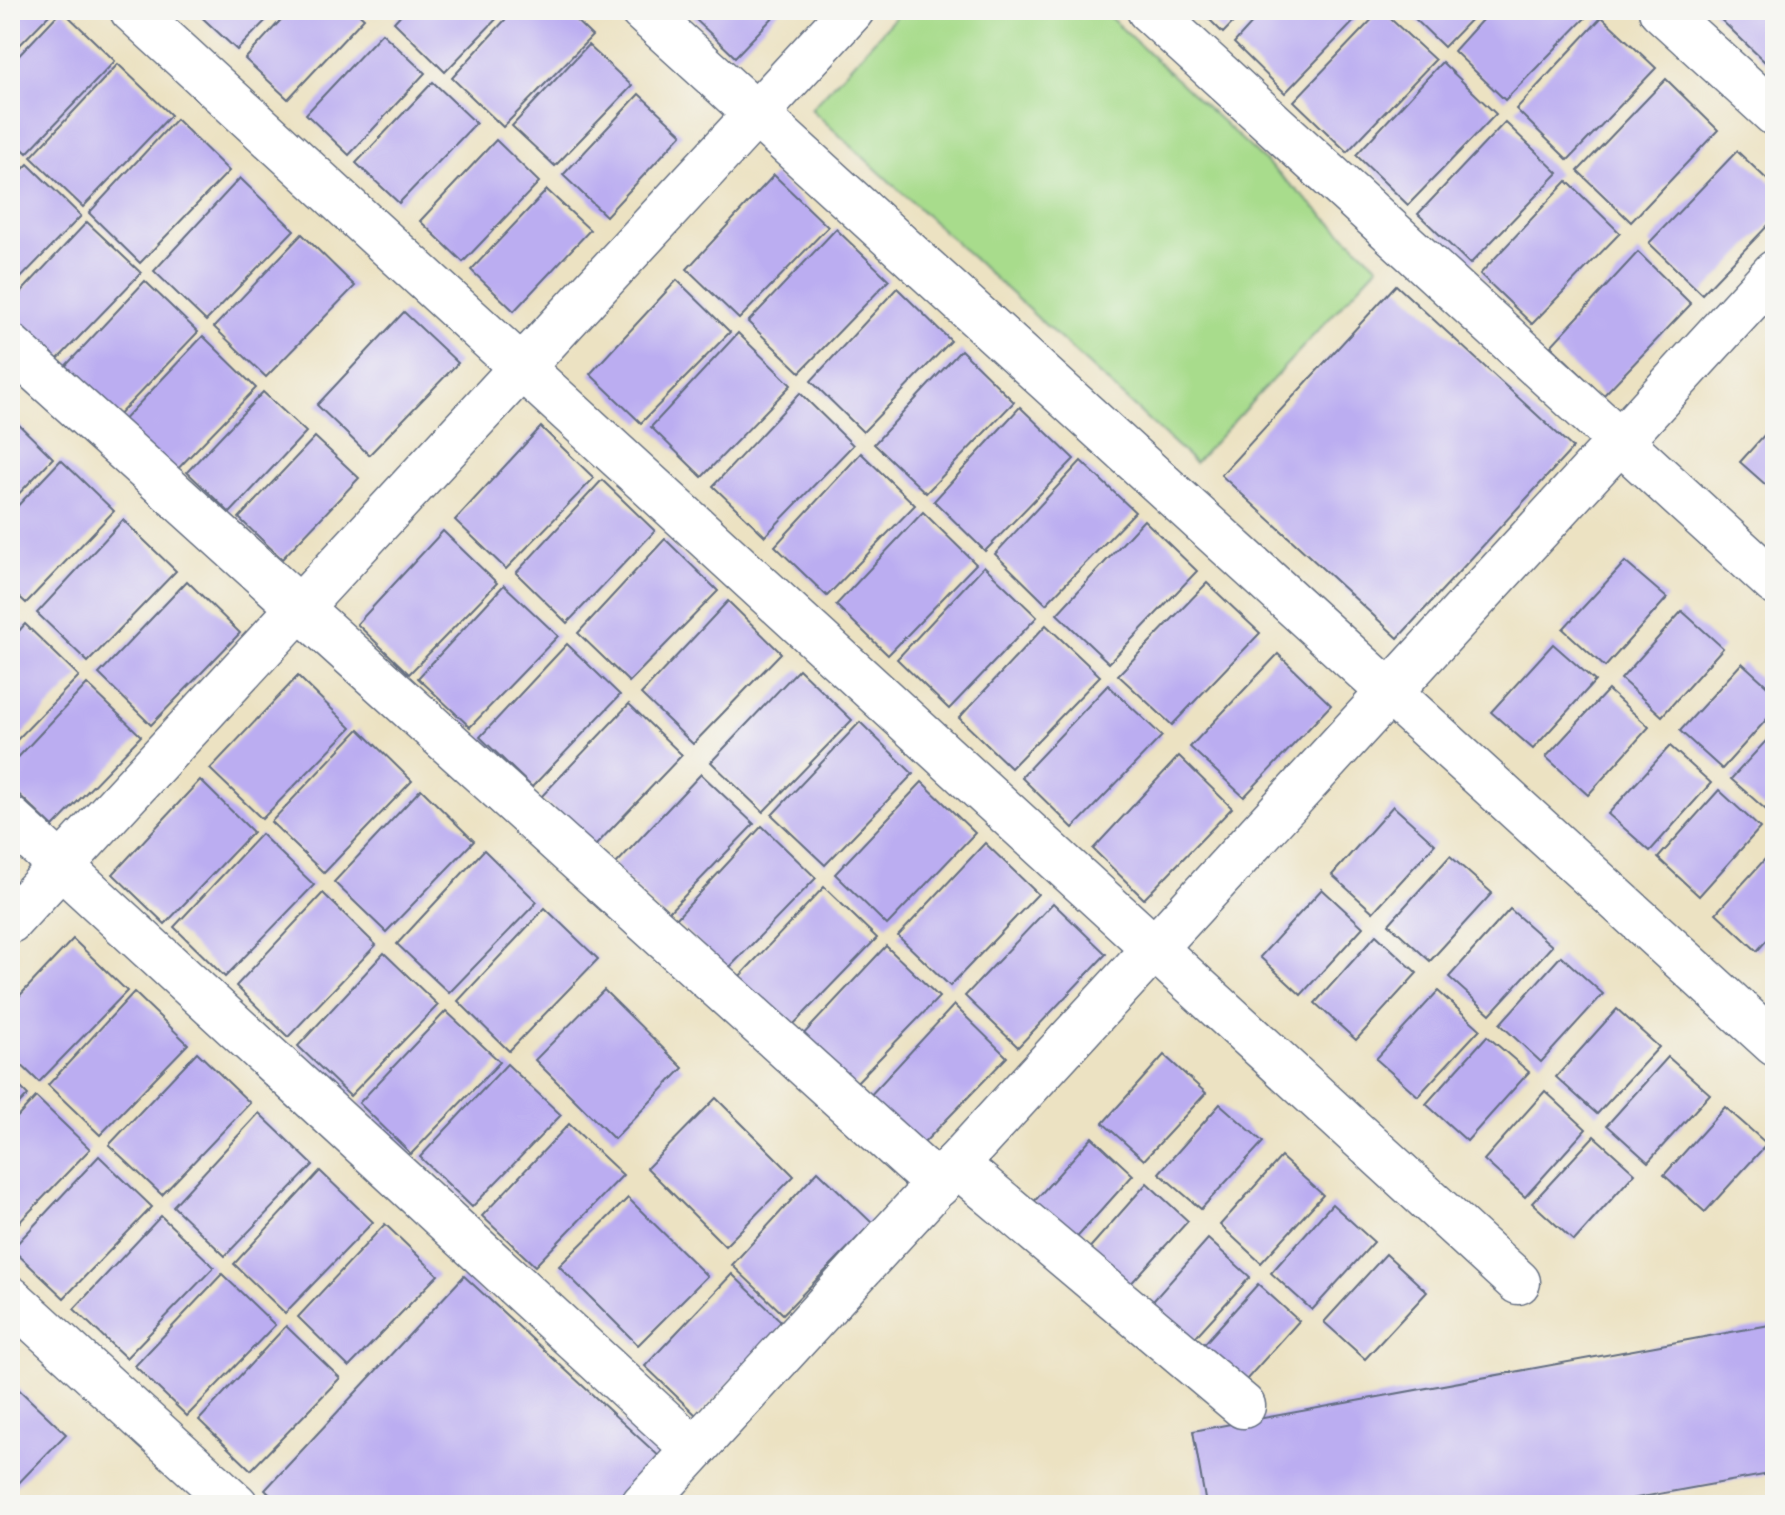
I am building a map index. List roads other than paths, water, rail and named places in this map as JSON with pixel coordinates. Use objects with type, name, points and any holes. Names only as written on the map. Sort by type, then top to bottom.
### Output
[{"type":"street","points":[[132,10],[1518,1282]]},
{"type":"street","points":[[642,10],[1775,1044]]},
{"type":"street","points":[[10,921],[852,10]]},
{"type":"street","points":[[1149,10],[1775,583]]},
{"type":"street","points":[[1661,10],[1775,114]]},
{"type":"street","points":[[643,1505],[1775,272]]},
{"type":"street","points":[[10,346],[300,608],[947,1175],[1243,1406]]},
{"type":"street","points":[[10,819],[694,1449]]},
{"type":"street","points":[[10,1298],[236,1505]]}]
